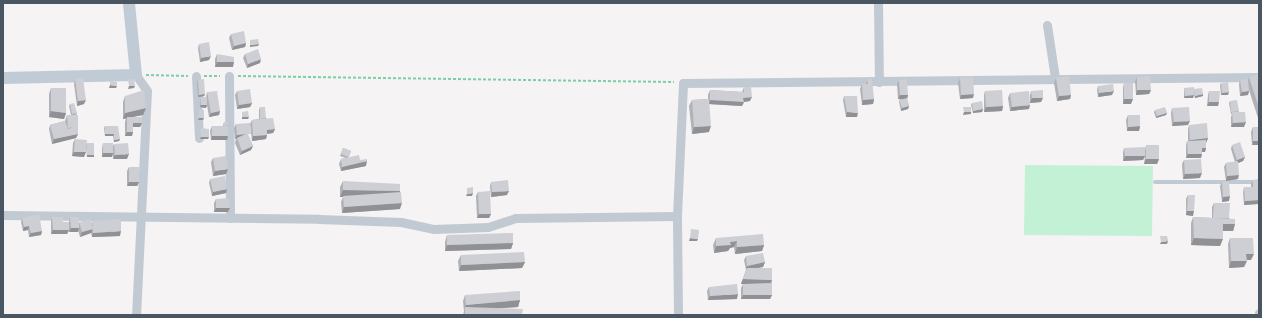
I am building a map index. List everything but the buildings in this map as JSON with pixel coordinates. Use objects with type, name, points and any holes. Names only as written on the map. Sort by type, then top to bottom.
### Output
[{"type":"main road","points":[[3,78],[136,75],[129,3]]},
{"type":"street","points":[[878,3],[879,82]]},
{"type":"street","points":[[1047,25],[1054,78]]},
{"type":"street","points":[[136,75],[146,90],[136,315]]},
{"type":"street","points":[[196,76],[198,138]]},
{"type":"street","points":[[229,76],[230,218]]},
{"type":"street","points":[[678,315],[677,216],[682,82],[879,82],[1054,78],[1259,77]]},
{"type":"street","points":[[3,215],[401,222],[434,229],[488,227],[516,218],[677,216]]},
{"type":"lane","points":[[1155,182],[1259,182]]},
{"type":"path","points":[[259,76],[682,82]]},
{"type":"green space","points":[[1025,165],[1153,166],[1152,236],[1024,235]]}]
